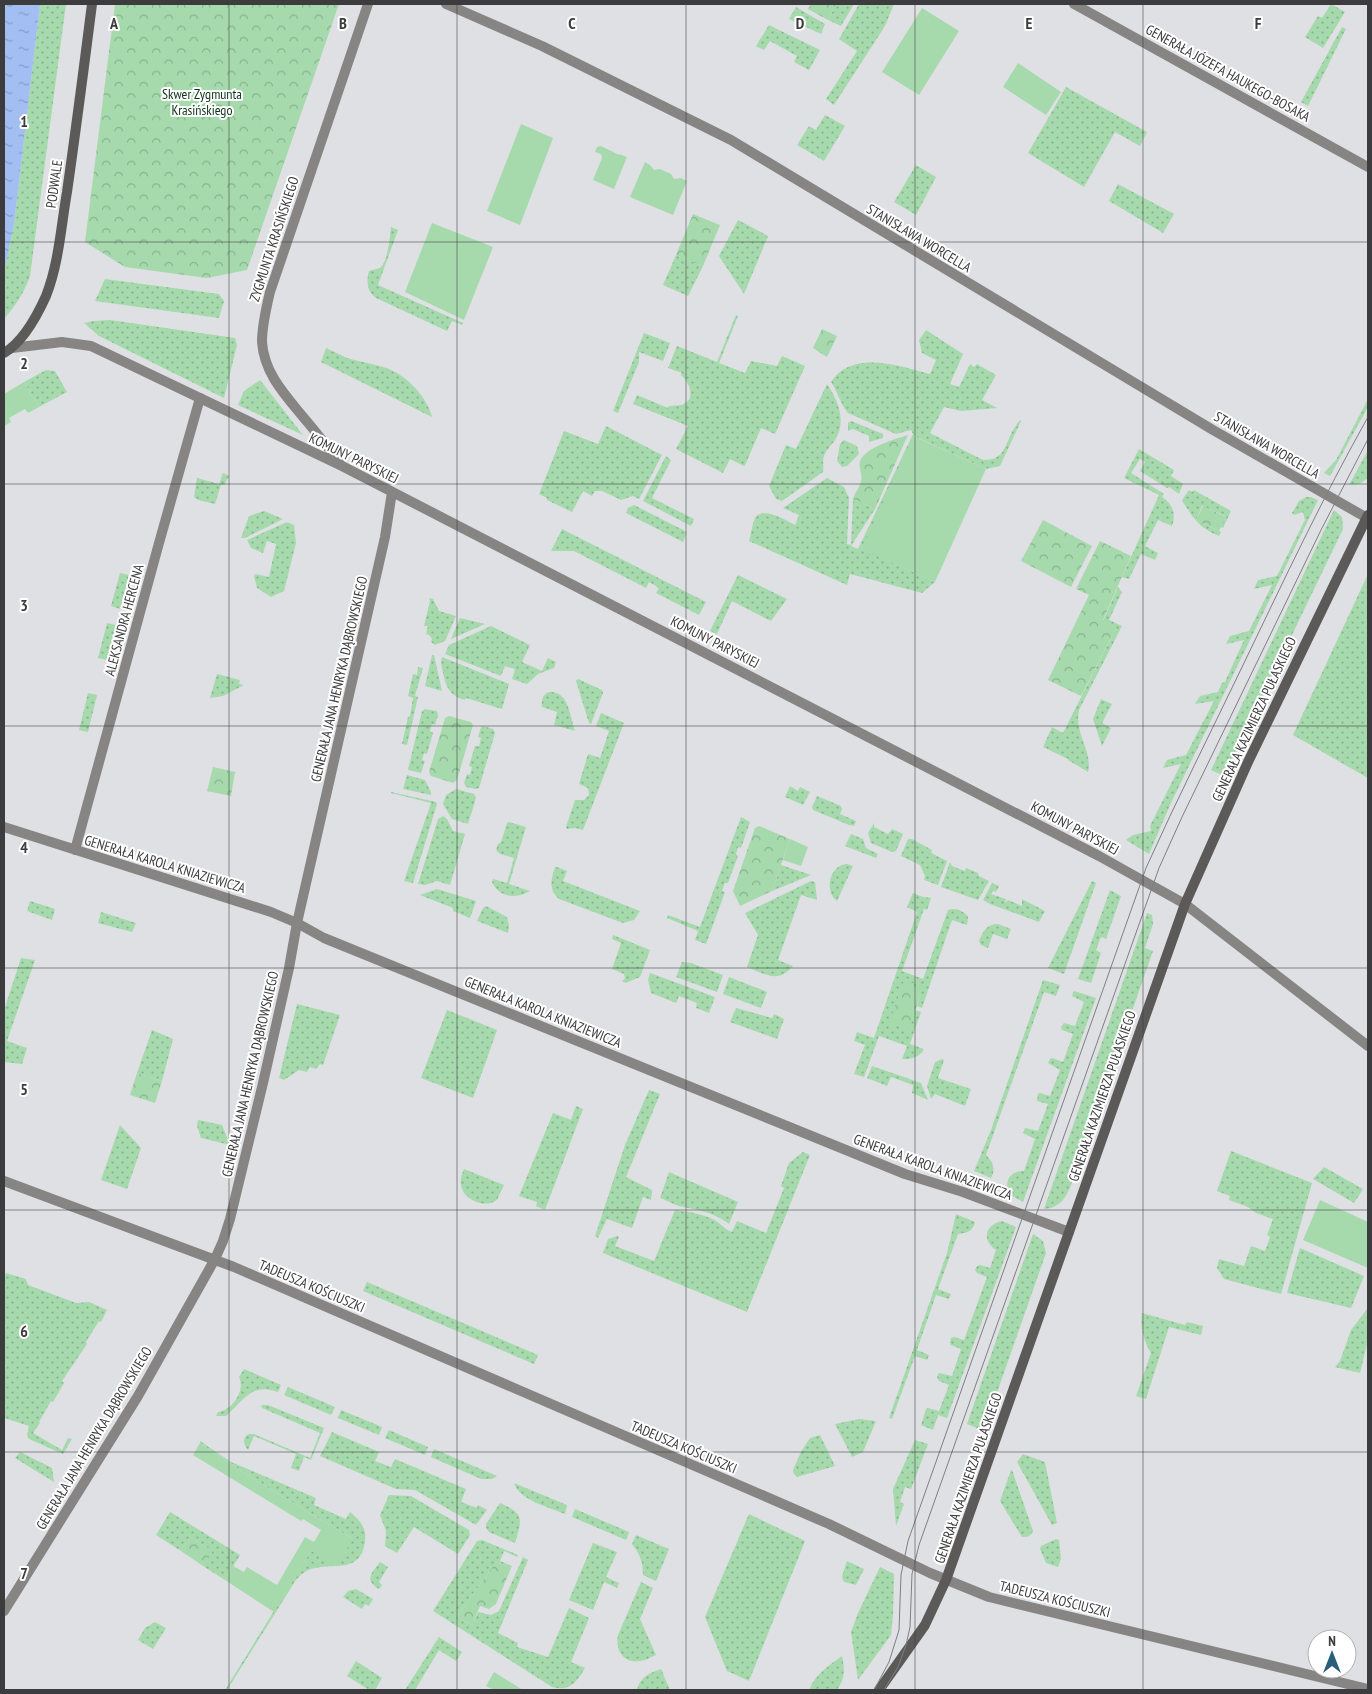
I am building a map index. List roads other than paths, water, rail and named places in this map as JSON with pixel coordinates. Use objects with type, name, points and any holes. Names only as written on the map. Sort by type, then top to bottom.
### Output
[{"type":"main road","name":"PODWALE","points":[[8,351],[31,323],[43,302],[57,258],[92,4]]},
{"type":"main road","name":"GENERAŁA KAZIMIERZA PUŁASKIEGO","points":[[879,1690],[925,1625],[946,1580],[1185,904],[1248,762],[1368,516]]},
{"type":"street","name":"ZYGMUNTA KRASIŃSKIEGO","points":[[342,466],[304,417],[289,401],[272,376],[264,353],[262,329],[270,292],[368,4]]},
{"type":"street","name":"STANISŁAWA WORCELLA","points":[[446,4],[542,46],[731,140],[1213,430],[1368,516]]},
{"type":"street","name":"GENERAŁA JÓZEFA HAUKEGO-BOSAKA","points":[[1074,4],[1368,167]]},
{"type":"street","name":"KOMUNY PARYSKIEJ","points":[[8,351],[53,342],[83,344],[104,352],[342,466],[1063,837],[1185,904],[1368,1046]]},
{"type":"street","name":"ALEKSANDRA HERCENA","points":[[75,850],[200,398]]},
{"type":"street","name":"GENERAŁA JANA HENRYKA DĄBROWSKIEGO","points":[[4,1611],[138,1396],[215,1259],[223,1241],[263,1083],[289,968],[297,923],[385,537],[392,492]]},
{"type":"street","name":"GENERAŁA KAROLA KNIAZIEWICZA","points":[[4,827],[254,906],[297,923],[324,938],[896,1170],[962,1192],[1069,1232]]},
{"type":"street","name":"TADEUSZA KOŚCIUSZKI","points":[[4,1181],[215,1259],[829,1524],[946,1580],[989,1598],[1368,1689]]},
{"type":"water","points":[[4,4],[40,4],[14,224],[4,273]]},
{"type":"tram line","points":[[874,1690],[889,1662],[899,1630],[901,1575],[908,1541],[1146,868],[1304,539],[1368,417]]},
{"type":"tram line","points":[[884,1690],[898,1667],[906,1645],[910,1627],[912,1574],[919,1545],[1159,868],[1321,530],[1368,439]]},
{"type":"park label","name":"Skwer Zygmunta Krasińskiego","points":[[202,102]]}]
